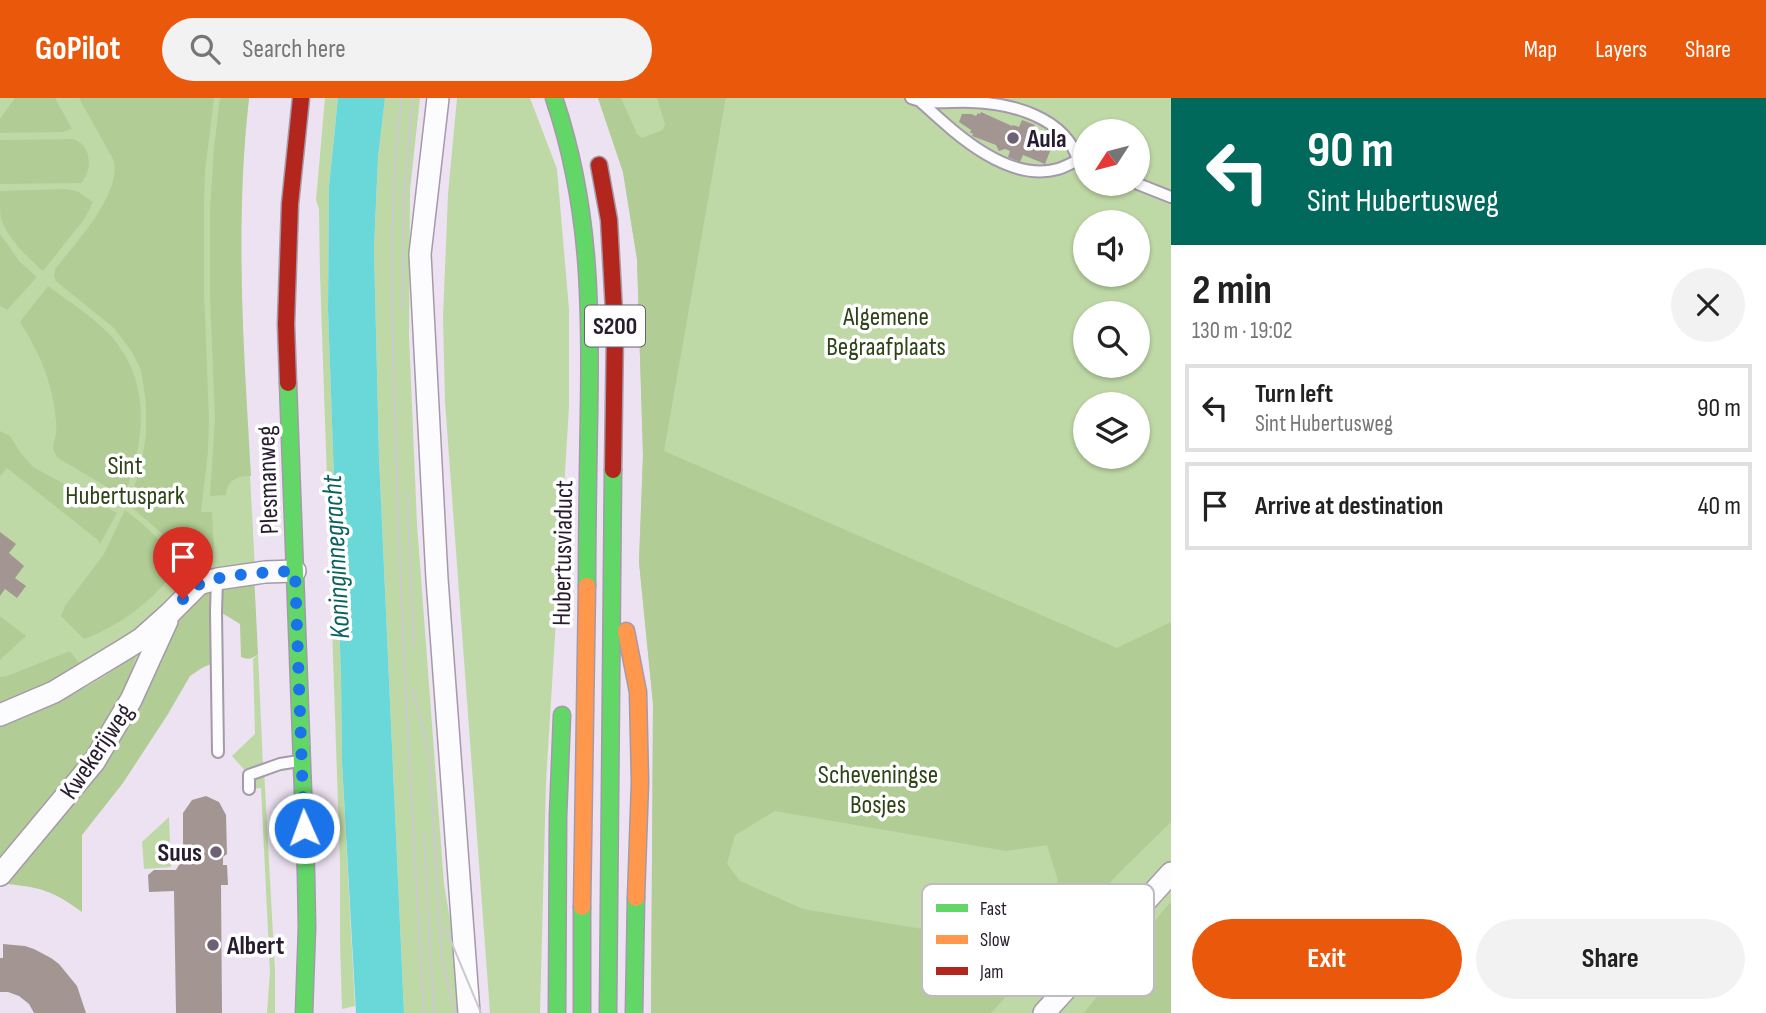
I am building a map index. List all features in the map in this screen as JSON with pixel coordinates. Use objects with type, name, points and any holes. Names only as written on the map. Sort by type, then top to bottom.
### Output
[{"type":"main road","name":"Plesmanweg","points":[[301,98],[290,204],[286,324],[307,927],[304,1013]]},
{"type":"main road","name":"Hubertusviaduct","points":[[554,98],[577,177],[588,262],[590,345],[582,1013]]},
{"type":"main road","name":"Hubertusviaduct","points":[[596,153],[609,220],[615,330],[608,1013]]},
{"type":"main road","name":"Plesmanweg","points":[[276,192],[278,262],[286,324]]},
{"type":"main road","points":[[572,631],[587,549]]},
{"type":"main road","points":[[613,558],[638,692],[640,782],[634,1013]]},
{"type":"main road","points":[[557,1013],[558,816],[563,699]]},
{"type":"street","points":[[438,98],[420,254],[437,579],[469,1013]]},
{"type":"street","points":[[0,715],[54,692],[141,639],[199,584],[265,572],[295,571]]},
{"type":"street","name":"Kwekerijweg","points":[[0,875],[94,762],[131,700],[170,613]]},
{"type":"street","points":[[1154,892],[1171,873]]},
{"type":"street","points":[[1044,1013],[1059,996]]},
{"type":"lane","points":[[916,100],[985,155],[1010,166],[1026,171],[1058,169],[1073,164]]},
{"type":"lane","points":[[916,100],[975,102],[1021,110],[1047,121],[1073,146]]},
{"type":"lane","points":[[1150,189],[1171,197]]},
{"type":"lane","points":[[217,579],[219,752]]},
{"type":"lane","points":[[249,789],[249,775],[280,764],[302,760]]},
{"type":"green space","name":"Sint Hubertuspark","points":[[0,98],[249,98],[244,157],[242,276],[255,572],[173,619],[0,869]]},
{"type":"green space","points":[[15,98],[55,98],[72,129],[62,132],[0,133],[0,119]]},
{"type":"green space","points":[[79,98],[214,98],[205,171],[204,292],[209,418],[201,512],[212,512],[214,553],[185,553],[130,506],[146,434],[146,403],[141,370],[132,352],[114,328],[57,282],[54,276],[55,269],[104,204],[114,174],[114,161]]},
{"type":"green space","points":[[220,98],[249,98],[244,145],[241,239],[251,476],[234,480],[228,486],[226,495],[210,496],[215,419],[210,210]]},
{"type":"green space","points":[[325,98],[338,98],[329,186],[328,310],[342,762],[355,1006],[342,1009],[340,863],[319,209],[316,200]]},
{"type":"green space","points":[[385,98],[420,98],[410,190],[409,335],[417,524],[444,884],[449,914],[458,939],[463,1013],[404,1013],[379,457],[374,248],[378,158]]},
{"type":"green space","points":[[457,98],[530,98],[557,169],[569,309],[569,407],[546,783],[540,1013],[490,1013],[445,402],[443,318],[448,194]]},
{"type":"green space","name":"Algemene Begraafplaats","points":[[598,98],[723,98],[685,328],[726,98],[1171,98],[1171,1013],[651,1013],[653,704],[639,562],[643,455],[637,259],[623,172]]},
{"type":"green space","name":"Scheveningse Bosjes","points":[[598,98],[621,98],[637,134],[642,138],[663,130],[665,124],[657,98],[726,98],[664,451],[1117,648],[1171,622],[1171,822],[1109,884],[1056,884],[1058,881],[1047,845],[1006,851],[775,811],[735,835],[727,864],[740,881],[803,909],[922,929],[922,996],[1007,996],[991,1013],[651,1013],[653,704],[639,562],[643,455],[637,259],[623,172]]},
{"type":"green space","points":[[73,139],[84,146],[89,158],[87,172],[81,183],[0,184],[0,140]]},
{"type":"green space","points":[[0,191],[77,191],[93,202],[85,218],[43,271],[19,248],[4,227]]},
{"type":"green space","points":[[0,234],[20,262],[37,277],[7,310],[0,306]]},
{"type":"green space","points":[[48,286],[108,333],[122,351],[132,371],[141,412],[140,433],[137,454],[124,497],[58,458],[54,452],[56,423],[49,383],[37,352],[20,322]]},
{"type":"green space","points":[[0,431],[10,436],[33,467],[117,513],[100,544],[7,468],[0,476]]},
{"type":"green space","points":[[125,510],[179,560],[180,565],[160,589],[137,609],[112,626],[84,639],[61,616],[65,606],[104,554]]},
{"type":"green space","points":[[254,573],[258,654],[248,659],[241,657],[240,624],[217,610],[218,580]]},
{"type":"green space","points":[[216,580],[215,662],[190,676],[123,783],[82,835],[82,912],[47,892],[8,884],[6,870],[97,764],[174,618]]},
{"type":"green space","points":[[0,616],[26,636],[0,660]]},
{"type":"green space","points":[[138,650],[114,719],[89,759],[0,861],[0,725],[91,685],[108,675]]},
{"type":"green space","points":[[70,651],[82,667],[0,707],[0,677]]},
{"type":"green space","points":[[258,654],[263,766],[248,774],[232,756],[255,734],[253,659]]},
{"type":"green space","points":[[264,769],[275,1013],[267,1013],[270,972],[261,788],[250,789],[250,776]]},
{"type":"green space","points":[[169,817],[171,867],[144,869],[142,842]]},
{"type":"green space","points":[[1171,902],[1171,1013],[1084,1013],[1097,996],[1154,996],[1154,923]]},
{"type":"water","points":[[338,98],[385,98],[378,158],[374,248],[379,457],[404,1013],[356,1013],[342,762],[328,310],[329,186]]},
{"type":"building","name":"Aula","points":[[981,112],[1012,126],[1019,127],[1022,120],[1035,125],[1032,132],[1054,141],[1045,164],[1023,155],[1020,162],[1008,157],[1010,151],[999,151],[996,145],[972,136],[971,130],[959,122],[962,114],[976,116]]},
{"type":"building","points":[[0,532],[16,544],[9,553],[24,566],[15,578],[26,586],[17,598],[5,589],[0,596]]},
{"type":"building","points":[[206,796],[219,802],[226,815],[227,854],[223,857],[223,865],[227,865],[228,885],[221,885],[222,1013],[176,1013],[174,891],[149,892],[148,875],[154,870],[176,870],[180,863],[186,862],[187,858],[183,854],[183,813],[192,800]]},
{"type":"building","points":[[3,944],[34,949],[59,964],[77,986],[86,1013],[34,1013],[29,1004],[19,996],[0,992],[0,958],[3,958]]},
{"type":"tram line","points":[[402,98],[392,227],[393,356],[404,656],[424,1013]]},
{"type":"tram line","points":[[402,308],[404,197],[413,98]]},
{"type":"tram line","points":[[407,493],[414,647]]},
{"type":"tram line","points":[[412,688],[430,764],[442,963]]},
{"type":"tram line","points":[[424,832],[434,1013]]},
{"type":"tram line","points":[[445,927],[481,1013]]},
{"type":"tram line","points":[[441,956],[455,1013]]},
{"type":"traffic: fast","points":[[554,98],[575,177],[586,255],[589,334],[587,586]]},
{"type":"traffic: fast","points":[[288,383],[306,873],[304,1013]]},
{"type":"traffic: fast","points":[[608,1013],[613,470]]},
{"type":"traffic: fast","points":[[557,1013],[558,816],[562,715]]},
{"type":"traffic: fast","points":[[634,1013],[636,898]]},
{"type":"traffic: fast","points":[[582,907],[582,1013]]},
{"type":"traffic: slow","points":[[582,907],[587,586]]},
{"type":"traffic: slow","points":[[626,631],[638,692],[640,782],[636,898]]},
{"type":"traffic: jam","points":[[288,383],[286,324],[290,204],[301,98]]},
{"type":"traffic: jam","points":[[599,165],[609,220],[615,330],[613,470]]},
{"type":"place","name":"Aula","points":[[1013,138]]},
{"type":"place","name":"Suus","points":[[216,852]]},
{"type":"place","name":"Albert","points":[[213,945]]},
{"type":"route","points":[[183,599],[199,584],[217,579],[295,571],[304,828]]},
{"type":"water label","name":"Koninginnegracht","points":[[335,557]]}]
